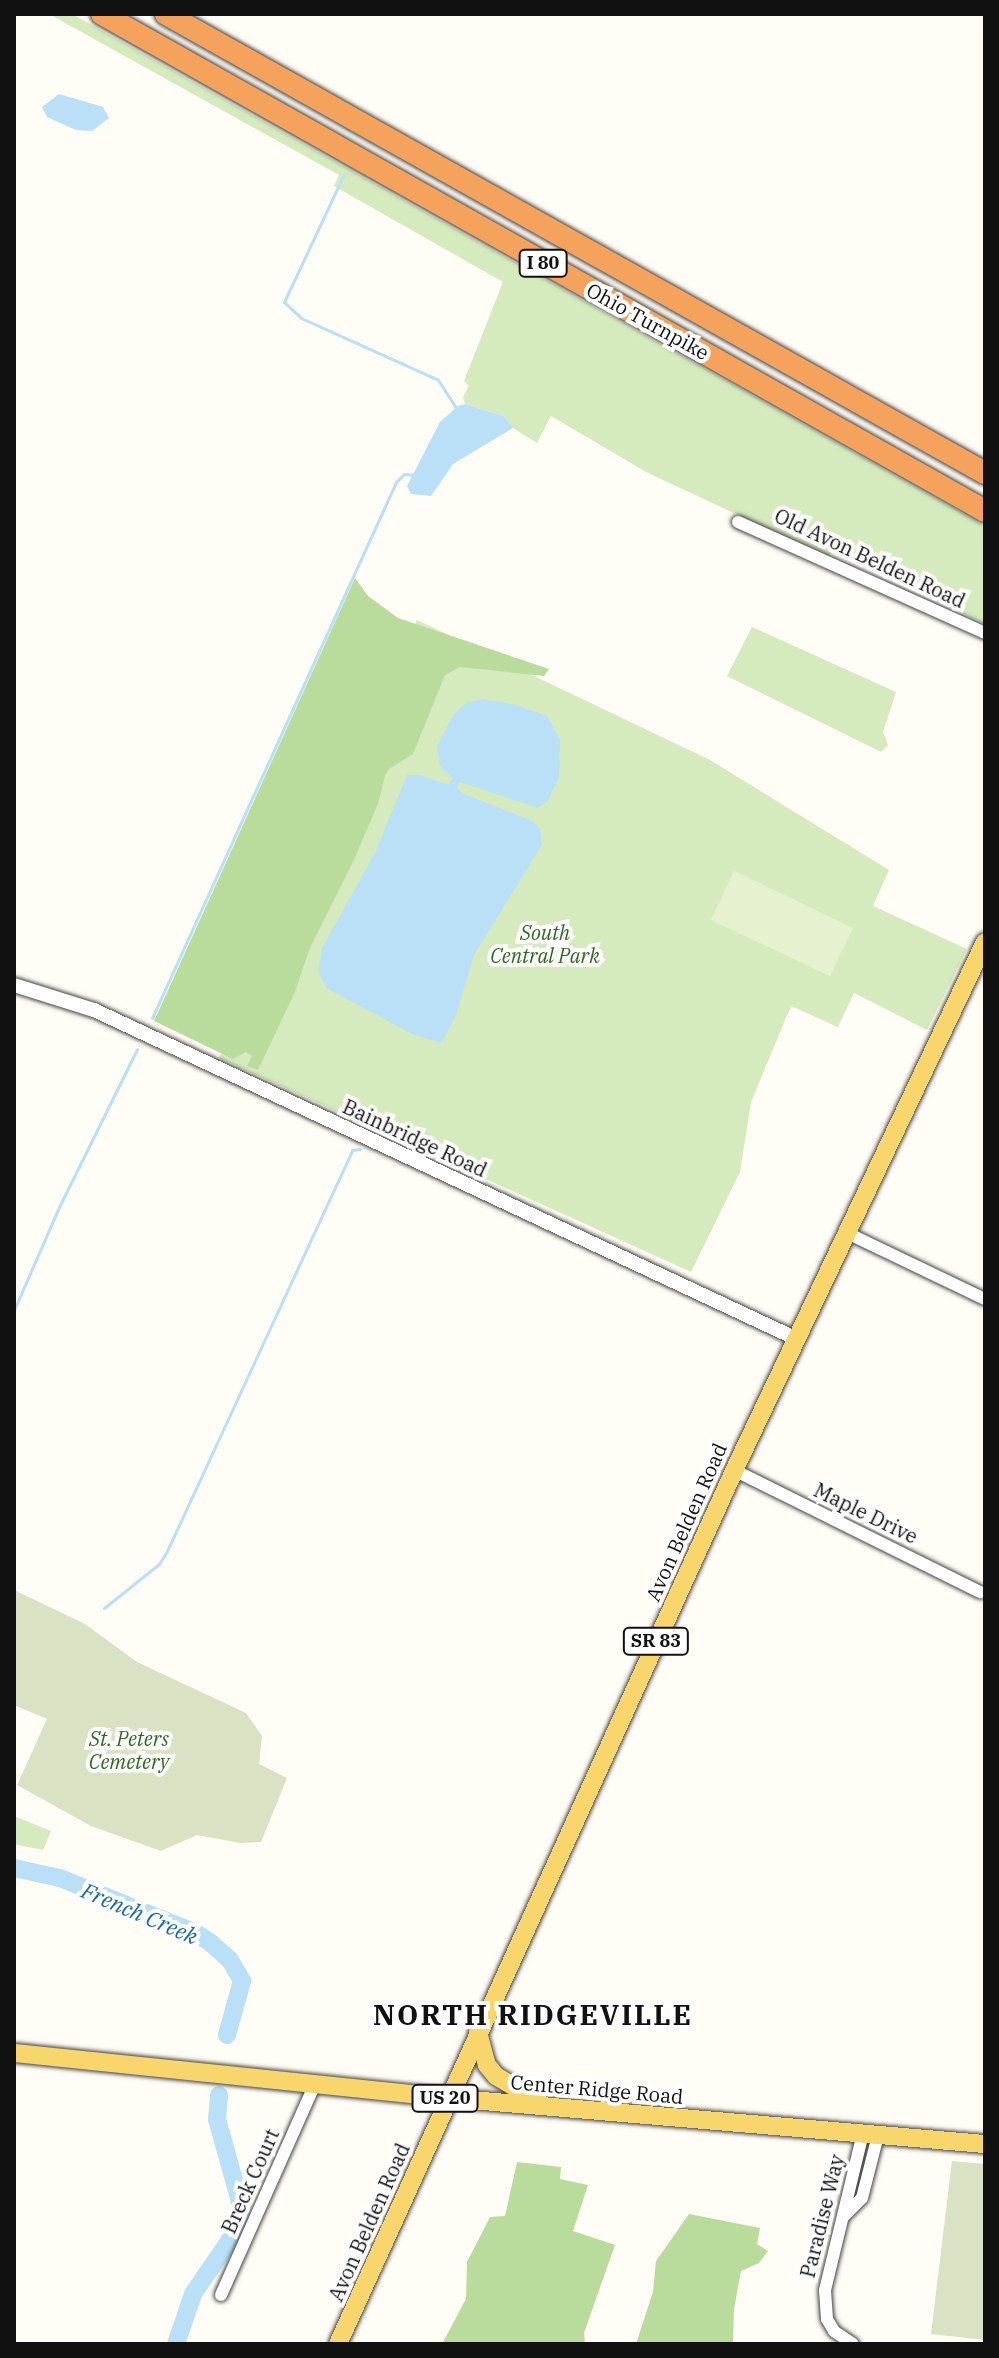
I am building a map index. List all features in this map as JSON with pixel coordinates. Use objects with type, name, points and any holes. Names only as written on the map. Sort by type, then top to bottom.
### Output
[{"type":"highway","name":"Ohio Turnpike","points":[[102,14],[985,511]]},
{"type":"highway","name":"Ohio Turnpike","points":[[166,14],[985,473]]},
{"type":"main road","name":"Avon Belden Road","points":[[338,2344],[734,1470],[985,942]]},
{"type":"main road","points":[[478,2032],[487,2065],[496,2076],[551,2107]]},
{"type":"main road","name":"Center Ridge Road","points":[[14,2053],[448,2098],[985,2144]]},
{"type":"street","name":"Old Avon Belden Road","points":[[738,522],[985,633]]},
{"type":"street","name":"Bainbridge Road","points":[[14,985],[94,1010],[795,1338]]},
{"type":"street","points":[[845,1232],[985,1299]]},
{"type":"street","name":"Maple Drive","points":[[734,1470],[980,1592]]},
{"type":"street","name":"Breck Court","points":[[221,2295],[315,2084]]},
{"type":"street","name":"Paradise Way","points":[[850,2343],[834,2331],[827,2319],[825,2301],[842,2218],[870,2134]]},
{"type":"green space","points":[[49,14],[72,14],[985,526],[985,624],[838,554],[831,553],[828,557],[648,473],[551,416],[537,443],[513,428],[504,416],[465,404],[463,397],[469,386],[464,381],[503,282],[334,186],[339,175]]},
{"type":"green space","points":[[355,578],[368,596],[398,618],[549,669],[544,676],[460,667],[445,675],[413,754],[389,769],[385,776],[378,804],[353,862],[310,948],[295,992],[258,1070],[247,1066],[252,1056],[246,1052],[233,1059],[154,1021]]},
{"type":"green space","name":"South Central Park","points":[[417,620],[710,760],[889,870],[873,906],[967,949],[927,1030],[854,993],[838,1027],[791,1006],[751,1102],[740,1172],[691,1272],[219,1058]]},
{"type":"green space","points":[[752,627],[896,692],[883,732],[888,745],[881,752],[727,676]]},
{"type":"green space","points":[[734,871],[853,928],[830,976],[711,920]]},
{"type":"green space","name":"St. Peters Cemetery","points":[[14,1590],[85,1624],[137,1662],[246,1713],[262,1736],[259,1764],[287,1778],[261,1842],[240,1843],[197,1835],[161,1851],[91,1826],[17,1785],[47,1719],[14,1705]]},
{"type":"green space","points":[[14,1816],[51,1831],[43,1850],[14,1844]]},
{"type":"green space","points":[[952,2161],[985,2164],[985,2340],[931,2334]]},
{"type":"green space","points":[[517,2162],[561,2167],[560,2179],[588,2185],[573,2231],[615,2245],[584,2333],[585,2344],[442,2344],[466,2299],[467,2262],[490,2217],[505,2216]]},
{"type":"green space","points":[[689,2214],[760,2228],[757,2244],[768,2251],[759,2263],[741,2271],[734,2309],[733,2344],[636,2344],[653,2292],[656,2261]]},
{"type":"water","points":[[59,94],[103,107],[109,118],[92,131],[76,130],[47,117],[42,107]]},
{"type":"water","points":[[465,404],[504,416],[513,428],[453,464],[431,496],[411,494],[407,486],[440,422],[458,406]]},
{"type":"water","points":[[483,699],[516,705],[547,716],[560,740],[559,777],[548,801],[538,808],[460,782],[457,788],[464,794],[533,821],[540,829],[542,845],[474,955],[455,1018],[441,1043],[412,1034],[326,988],[318,970],[322,948],[375,853],[407,775],[419,775],[449,785],[452,778],[440,766],[437,746],[454,714],[466,703]]},
{"type":"waterway","points":[[344,174],[284,302],[301,318],[438,380],[456,408]]},
{"type":"waterway","points":[[152,1018],[396,482],[404,474],[414,475]]},
{"type":"waterway","points":[[14,1310],[59,1207],[137,1049]]},
{"type":"waterway","points":[[381,1127],[400,1124]]},
{"type":"waterway","points":[[104,1608],[159,1564],[167,1551],[352,1150],[360,1149]]},
{"type":"waterway","name":"French Creek","points":[[14,1868],[60,1878],[196,1933],[211,1943],[230,1960],[242,1981],[227,2035]]},
{"type":"waterway","name":"French Creek","points":[[176,2344],[193,2294],[238,2228],[241,2215],[217,2119],[219,2095]]},
{"type":"district","name":"NORTH RIDGEVILLE","points":[[533,2015]]}]
